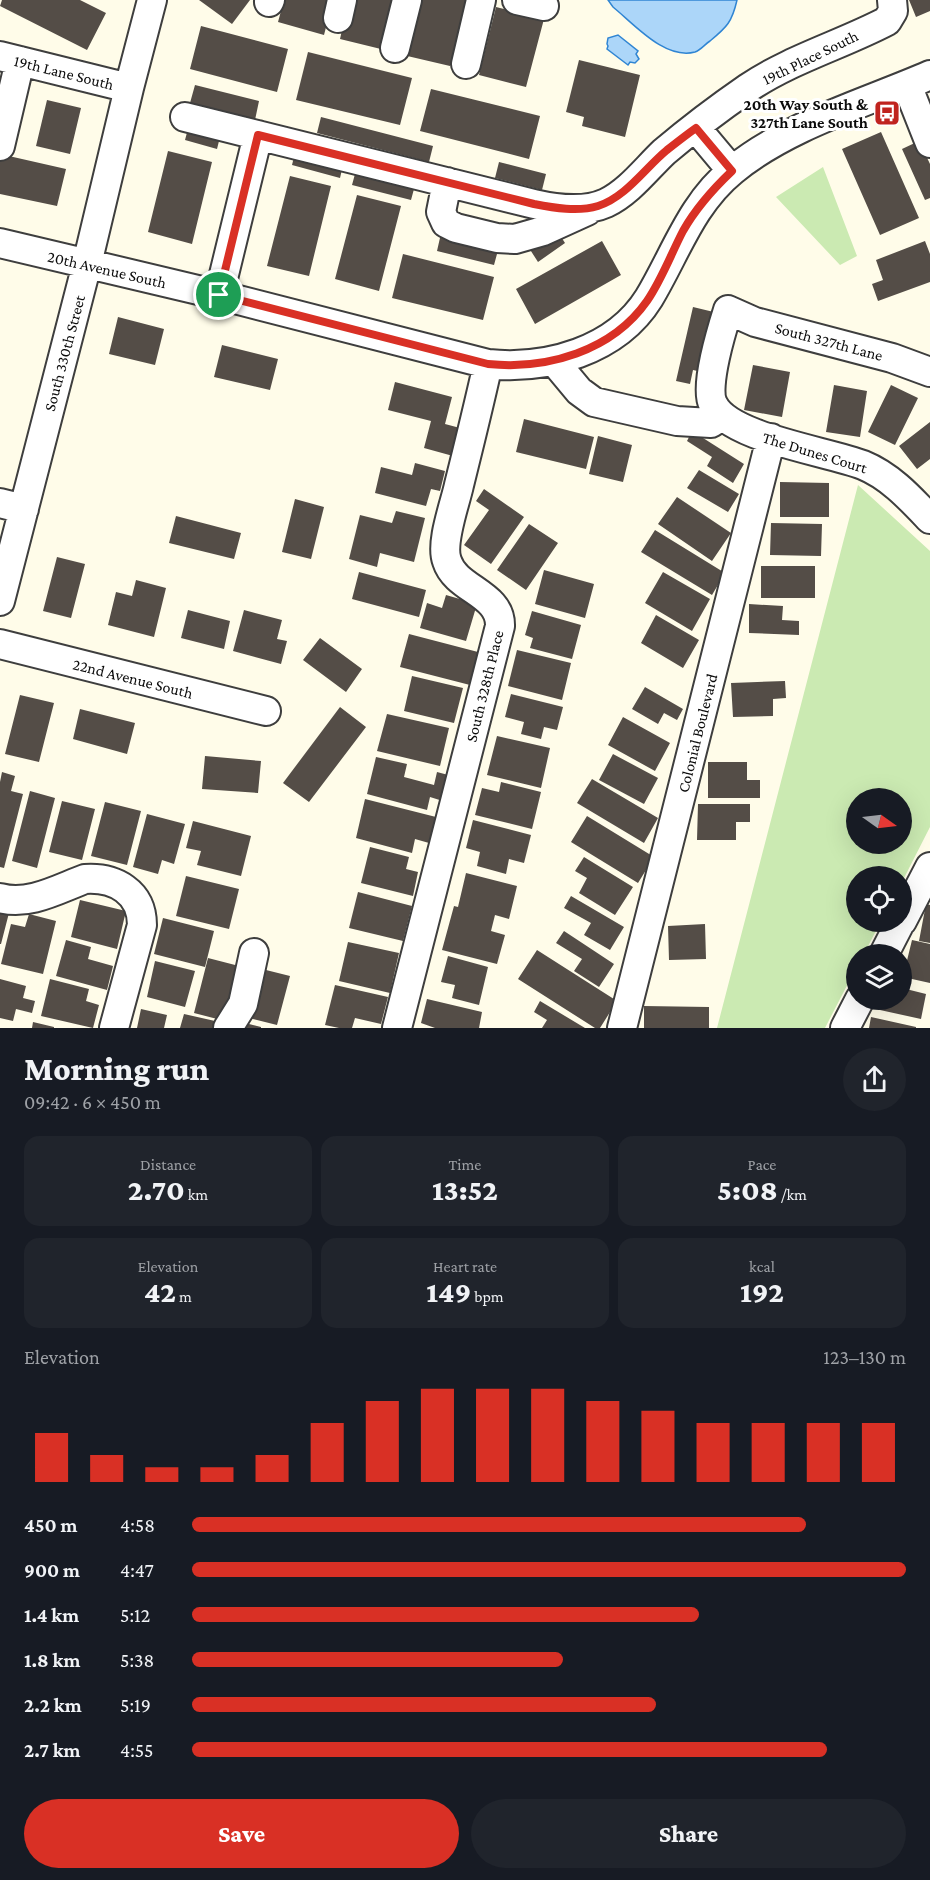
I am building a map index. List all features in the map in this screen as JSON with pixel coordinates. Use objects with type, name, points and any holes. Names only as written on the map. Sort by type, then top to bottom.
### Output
[{"type":"street","name":"South 330th Street","points":[[0,601],[12,506],[87,264],[152,0]]},
{"type":"street","points":[[395,48],[407,0]]},
{"type":"street","points":[[466,64],[481,0]]},
{"type":"street","name":"19th Place South","points":[[185,117],[544,206],[564,208],[597,206],[611,200],[667,150],[746,89],[792,62],[887,21],[893,11],[892,0]]},
{"type":"street","name":"19th Lane South","points":[[10,58],[129,88]]},
{"type":"street","points":[[0,146],[10,58]]},
{"type":"street","points":[[919,80],[930,144]]},
{"type":"street","name":"20th Avenue South","points":[[0,243],[219,295],[488,364],[520,365],[554,361],[592,347],[625,325],[648,299],[700,204],[746,160],[823,119],[919,80]]},
{"type":"street","points":[[696,128],[732,171]]},
{"type":"street","points":[[219,295],[258,135]]},
{"type":"street","points":[[447,182],[441,212],[446,223],[456,228],[497,238],[530,236],[597,206]]},
{"type":"street","name":"South 327th Lane","points":[[722,416],[712,403],[710,392],[717,346],[728,310],[755,322],[892,358],[930,372]]},
{"type":"street","points":[[554,361],[579,391],[594,402],[677,421],[711,423],[722,416]]},
{"type":"street","name":"South 328th Place","points":[[396,1028],[500,626],[500,616],[495,607],[454,574],[445,554],[488,364]]},
{"type":"street","name":"The Dunes Court","points":[[722,416],[739,427],[845,459],[879,473],[895,483],[930,519]]},
{"type":"street","name":"Colonial Boulevard","points":[[622,1028],[771,438]]},
{"type":"street","name":"22nd Avenue South","points":[[0,644],[266,711]]},
{"type":"street","points":[[912,901],[930,867]]},
{"type":"street","points":[[0,898],[19,901],[31,899],[85,879],[104,880],[132,894],[142,914],[142,925],[114,1028]]},
{"type":"street","points":[[228,1028],[243,1004],[254,953]]},
{"type":"street","points":[[845,1028],[854,1010]]},
{"type":"green space","points":[[823,167],[857,256],[840,265],[776,197]]},
{"type":"green space","points":[[858,485],[930,551],[930,827],[910,866],[846,866],[846,932],[875,932],[869,944],[846,944],[846,987],[825,1028],[717,1028]]},
{"type":"water","points":[[608,0],[737,0],[731,19],[721,32],[697,51],[684,53],[673,51],[651,39],[613,7]]},
{"type":"water","points":[[618,35],[638,51],[636,54],[639,59],[635,63],[630,62],[628,65],[607,49],[608,38]]},
{"type":"building","points":[[2,0],[80,0],[106,13],[87,50],[0,6]]},
{"type":"building","points":[[199,0],[250,0],[232,24]]},
{"type":"building","points":[[284,0],[333,0],[324,35],[278,22]]},
{"type":"building","points":[[349,0],[398,0],[385,50],[340,39]]},
{"type":"building","points":[[417,0],[467,0],[450,66],[403,55]]},
{"type":"building","points":[[909,0],[930,0],[930,11],[916,17]]},
{"type":"building","points":[[496,7],[544,19],[526,87],[479,75]]},
{"type":"building","points":[[201,26],[288,49],[277,92],[190,69]]},
{"type":"building","points":[[308,52],[412,78],[400,125],[296,100]]},
{"type":"building","points":[[579,60],[640,75],[625,137],[582,126],[584,117],[566,112]]},
{"type":"building","points":[[195,85],[259,101],[255,120],[190,103]]},
{"type":"building","points":[[431,89],[540,116],[529,159],[420,131]]},
{"type":"building","points":[[47,100],[81,108],[70,154],[36,146]]},
{"type":"building","points":[[321,117],[433,146],[429,162],[317,133]]},
{"type":"building","points":[[189,125],[221,133],[217,149],[185,140]]},
{"type":"building","points":[[881,132],[919,218],[880,235],[842,149]]},
{"type":"building","points":[[919,141],[930,164],[930,198],[925,200],[902,149]]},
{"type":"building","points":[[296,149],[344,161],[340,178],[292,165]]},
{"type":"building","points":[[168,151],[212,162],[192,244],[148,232]]},
{"type":"building","points":[[0,154],[66,169],[57,206],[0,194]]},
{"type":"building","points":[[499,162],[546,174],[542,190],[495,178]]},
{"type":"building","points":[[358,163],[417,178],[411,200],[352,185]]},
{"type":"building","points":[[290,176],[331,186],[309,276],[267,266]]},
{"type":"building","points":[[357,195],[401,206],[379,291],[335,279]]},
{"type":"building","points":[[442,229],[500,243],[494,265],[437,251]]},
{"type":"building","points":[[556,229],[565,243],[538,262],[529,248]]},
{"type":"building","points":[[602,241],[621,275],[535,324],[516,289]]},
{"type":"building","points":[[925,241],[930,254],[930,282],[878,301],[872,284],[883,280],[876,260]]},
{"type":"building","points":[[403,254],[494,277],[483,320],[392,298]]},
{"type":"building","points":[[693,307],[722,314],[707,373],[693,370],[690,384],[676,381]]},
{"type":"building","points":[[118,317],[164,329],[155,365],[109,354]]},
{"type":"building","points":[[222,345],[278,359],[270,390],[214,377]]},
{"type":"building","points":[[753,365],[790,372],[782,417],[744,410]]},
{"type":"building","points":[[395,382],[452,397],[445,424],[460,428],[453,456],[424,448],[431,421],[388,410]]},
{"type":"building","points":[[834,385],[867,391],[860,437],[826,432]]},
{"type":"building","points":[[891,385],[918,398],[895,445],[868,432]]},
{"type":"building","points":[[524,419],[594,437],[586,469],[516,452]]},
{"type":"building","points":[[930,422],[930,459],[917,469],[899,446]]},
{"type":"building","points":[[692,431],[744,464],[733,483],[707,466],[712,457],[687,441]]},
{"type":"building","points":[[598,436],[632,445],[623,482],[589,474]]},
{"type":"building","points":[[415,463],[445,471],[440,491],[431,489],[426,506],[375,493],[381,467],[412,475]]},
{"type":"building","points":[[699,470],[739,494],[728,512],[687,488]]},
{"type":"building","points":[[780,482],[829,483],[829,517],[780,517]]},
{"type":"building","points":[[484,489],[524,517],[491,564],[464,545],[489,510],[476,501]]},
{"type":"building","points":[[677,497],[731,533],[712,561],[658,524]]},
{"type":"building","points":[[295,499],[324,507],[311,559],[282,552]]},
{"type":"building","points":[[396,511],[425,518],[414,562],[380,553],[377,567],[349,559],[360,515],[392,523]]},
{"type":"building","points":[[176,516],[241,533],[234,559],[169,543]]},
{"type":"building","points":[[771,523],[822,524],[821,556],[770,555]]},
{"type":"building","points":[[529,524],[558,543],[526,590],[497,570]]},
{"type":"building","points":[[655,530],[725,573],[712,595],[641,552]]},
{"type":"building","points":[[57,557],[85,564],[71,618],[43,611]]},
{"type":"building","points":[[761,566],[815,566],[815,598],[761,598]]},
{"type":"building","points":[[544,570],[594,584],[585,618],[535,604]]},
{"type":"building","points":[[359,572],[426,590],[419,617],[352,599]]},
{"type":"building","points":[[663,572],[710,599],[692,631],[645,603]]},
{"type":"building","points":[[136,580],[166,588],[154,637],[108,625],[116,592],[132,596]]},
{"type":"building","points":[[446,595],[477,604],[466,641],[420,628],[427,603],[442,608]]},
{"type":"building","points":[[749,604],[783,606],[782,620],[799,621],[799,635],[749,633]]},
{"type":"building","points":[[188,610],[230,621],[224,649],[181,638]]},
{"type":"building","points":[[244,610],[282,620],[277,639],[287,641],[281,664],[233,651]]},
{"type":"building","points":[[532,611],[581,625],[572,659],[530,648],[533,638],[525,635]]},
{"type":"building","points":[[656,615],[699,640],[683,668],[641,643]]},
{"type":"building","points":[[409,634],[478,652],[470,685],[400,667]]},
{"type":"building","points":[[320,638],[362,669],[346,692],[303,660]]},
{"type":"building","points":[[517,650],[571,663],[562,700],[508,686]]},
{"type":"building","points":[[412,676],[463,688],[454,723],[404,711]]},
{"type":"building","points":[[785,681],[786,698],[773,699],[773,716],[733,717],[731,683]]},
{"type":"building","points":[[645,687],[683,709],[677,720],[664,713],[658,724],[632,709]]},
{"type":"building","points":[[511,694],[563,707],[557,730],[544,727],[541,739],[521,734],[524,722],[505,717]]},
{"type":"building","points":[[20,695],[54,703],[39,762],[5,754]]},
{"type":"building","points":[[340,707],[366,727],[309,802],[283,783]]},
{"type":"building","points":[[80,709],[135,723],[127,754],[73,739]]},
{"type":"building","points":[[387,714],[449,728],[440,766],[377,751]]},
{"type":"building","points":[[623,717],[670,743],[655,771],[608,745]]},
{"type":"building","points":[[497,736],[550,748],[541,788],[487,775]]},
{"type":"building","points":[[613,754],[658,778],[644,804],[599,780]]},
{"type":"building","points":[[205,756],[261,761],[258,793],[202,789]]},
{"type":"building","points":[[376,757],[407,764],[404,777],[434,785],[437,772],[452,776],[446,802],[430,797],[427,810],[367,794]]},
{"type":"building","points":[[708,762],[747,762],[747,780],[760,780],[760,798],[708,798]]},
{"type":"building","points":[[2,772],[15,776],[11,791],[23,794],[4,868],[0,867]]},
{"type":"building","points":[[592,779],[658,818],[644,843],[577,803]]},
{"type":"building","points":[[501,782],[541,792],[532,829],[475,815],[482,788],[499,792]]},
{"type":"building","points":[[30,791],[55,798],[37,868],[12,861]]},
{"type":"building","points":[[365,799],[436,817],[429,843],[415,839],[412,853],[356,838]]},
{"type":"building","points":[[62,801],[95,809],[82,860],[49,852]]},
{"type":"building","points":[[105,802],[141,811],[127,865],[91,856]]},
{"type":"building","points":[[698,804],[750,804],[750,822],[736,822],[736,840],[697,840]]},
{"type":"building","points":[[147,814],[185,824],[174,864],[162,860],[158,874],[133,867]]},
{"type":"building","points":[[587,816],[654,857],[638,883],[571,842]]},
{"type":"building","points":[[473,820],[531,835],[524,863],[509,859],[506,874],[477,866],[480,852],[466,848]]},
{"type":"building","points":[[193,821],[251,836],[241,876],[197,865],[201,851],[186,848]]},
{"type":"building","points":[[370,847],[409,857],[406,869],[418,872],[413,896],[361,883]]},
{"type":"building","points":[[584,857],[633,887],[615,915],[579,893],[587,878],[575,871]]},
{"type":"building","points":[[466,873],[517,886],[509,919],[495,915],[491,931],[505,935],[497,964],[442,950],[454,906],[458,907]]},
{"type":"building","points":[[186,876],[239,889],[229,929],[176,916]]},
{"type":"building","points":[[358,892],[412,906],[403,941],[349,928]]},
{"type":"building","points":[[571,896],[624,927],[610,950],[584,935],[591,923],[564,908]]},
{"type":"building","points":[[80,900],[126,911],[117,949],[71,937]]},
{"type":"building","points":[[926,904],[930,905],[930,943],[919,941]]},
{"type":"building","points":[[0,906],[10,909],[1,944],[0,944]]},
{"type":"building","points":[[29,914],[56,921],[43,974],[1,964],[11,924],[25,927]]},
{"type":"building","points":[[163,918],[214,931],[205,967],[154,954]]},
{"type":"building","points":[[705,924],[706,959],[669,960],[668,926]]},
{"type":"building","points":[[564,931],[614,964],[599,987],[574,971],[582,959],[556,943]]},
{"type":"building","points":[[66,940],[91,947],[88,959],[113,966],[107,990],[56,976]]},
{"type":"building","points":[[912,940],[930,944],[930,983],[912,979]]},
{"type":"building","points":[[348,942],[399,953],[390,993],[339,981]]},
{"type":"building","points":[[537,950],[617,1001],[600,1028],[595,1028],[518,979]]},
{"type":"building","points":[[448,956],[488,967],[479,1005],[452,998],[455,985],[441,982]]},
{"type":"building","points":[[208,958],[239,966],[225,1021],[194,1013]]},
{"type":"building","points":[[155,961],[195,971],[185,1007],[147,997]]},
{"type":"building","points":[[262,969],[290,976],[277,1025],[249,1018]]},
{"type":"building","points":[[0,979],[26,986],[23,998],[35,1001],[32,1013],[16,1009],[13,1021],[0,1018]]},
{"type":"building","points":[[50,979],[89,989],[86,1001],[99,1005],[93,1028],[41,1016]]},
{"type":"building","points":[[335,985],[388,997],[381,1024],[355,1018],[352,1028],[325,1025]]},
{"type":"building","points":[[912,990],[926,994],[921,1019],[880,1010],[912,1010]]},
{"type":"building","points":[[427,999],[482,1012],[479,1028],[435,1028],[421,1023]]},
{"type":"building","points":[[540,1001],[585,1028],[542,1028],[547,1020],[534,1012]]},
{"type":"building","points":[[644,1006],[709,1007],[709,1028],[644,1028]]},
{"type":"building","points":[[141,1009],[167,1015],[164,1028],[137,1028]]},
{"type":"building","points":[[184,1014],[215,1021],[213,1028],[180,1028]]},
{"type":"building","points":[[871,1017],[916,1027],[916,1028],[869,1028]]},
{"type":"building","points":[[33,1022],[54,1027],[54,1028],[32,1028]]},
{"type":"building","points":[[241,1022],[261,1027],[261,1028],[239,1028]]},
{"type":"place","name":"20th Way South & 327th Lane South","points":[[887,113]]},
{"type":"route","points":[[696,128],[732,171],[700,204],[638,313],[598,344],[554,361],[520,365],[488,364],[219,295],[258,135],[534,204],[564,208],[588,208],[611,200],[667,150],[696,128]]}]
